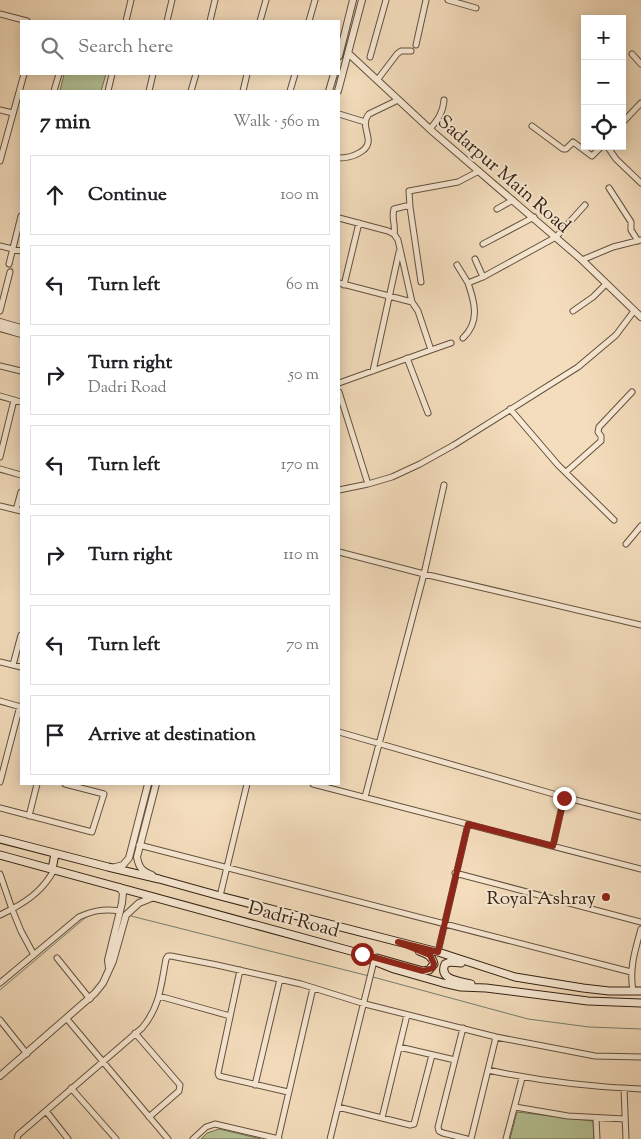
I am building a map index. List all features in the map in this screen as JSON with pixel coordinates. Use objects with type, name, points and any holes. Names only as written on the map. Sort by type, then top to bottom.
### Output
[{"type":"main road","name":"Dadri Road","points":[[0,839],[108,868],[159,878],[220,896],[438,952],[515,977],[609,991],[641,991]]},
{"type":"main road","points":[[53,869],[55,854]]},
{"type":"main road","name":"Dadri Road","points":[[0,855],[362,954],[374,961],[443,983],[588,1001],[639,1003]]},
{"type":"main road","points":[[362,954],[423,971],[433,968],[434,964],[430,955],[398,942]]},
{"type":"main road","points":[[486,988],[448,978],[444,975],[443,968],[445,964],[454,962],[492,970]]},
{"type":"street","points":[[126,20],[131,0]]},
{"type":"street","points":[[167,20],[172,0]]},
{"type":"street","points":[[210,20],[216,0]]},
{"type":"street","points":[[260,20],[266,0]]},
{"type":"street","points":[[309,20],[315,0]]},
{"type":"street","points":[[340,52],[353,0]]},
{"type":"street","points":[[338,90],[362,0]]},
{"type":"street","points":[[370,57],[386,0]]},
{"type":"street","points":[[416,45],[426,0]]},
{"type":"street","points":[[448,0],[476,8]]},
{"type":"street","points":[[0,14],[23,20]]},
{"type":"street","points":[[378,80],[401,51],[411,51]]},
{"type":"street","name":"Sadarpur Main Road","points":[[348,53],[430,129],[582,260],[641,317]]},
{"type":"street","points":[[632,54],[641,64]]},
{"type":"street","points":[[0,161],[1,150],[24,75]]},
{"type":"street","points":[[54,90],[59,75]]},
{"type":"street","points":[[108,90],[112,75]]},
{"type":"street","points":[[149,90],[153,75]]},
{"type":"street","points":[[191,90],[196,75]]},
{"type":"street","points":[[243,90],[247,75]]},
{"type":"street","points":[[290,90],[295,75]]},
{"type":"street","points":[[329,90],[334,75]]},
{"type":"street","points":[[340,158],[352,157],[365,149],[368,141],[365,122],[369,114],[398,100]]},
{"type":"street","points":[[430,129],[444,111],[444,100]]},
{"type":"street","points":[[626,119],[641,103]]},
{"type":"street","points":[[0,110],[13,114]]},
{"type":"street","points":[[340,114],[365,122]]},
{"type":"street","points":[[532,126],[562,150],[566,149],[571,143],[576,143],[581,147]]},
{"type":"street","points":[[585,150],[592,156],[598,150]]},
{"type":"street","points":[[610,150],[616,159],[641,183]]},
{"type":"street","points":[[421,282],[409,192],[458,182],[479,171]]},
{"type":"street","points":[[582,260],[613,247],[640,241],[631,230],[631,222],[609,188]]},
{"type":"street","points":[[496,209],[512,200]]},
{"type":"street","points":[[468,282],[483,277],[556,237],[585,205]]},
{"type":"street","points":[[410,207],[394,209],[392,212],[395,227],[394,234],[400,249],[412,302],[418,311],[431,350]]},
{"type":"street","points":[[483,244],[534,217]]},
{"type":"street","points":[[340,218],[394,234]]},
{"type":"street","points":[[359,223],[341,284],[412,302]]},
{"type":"street","points":[[10,264],[17,250],[20,224]]},
{"type":"street","points":[[0,246],[17,250]]},
{"type":"street","points":[[373,371],[400,249]]},
{"type":"street","points":[[475,259],[483,277]]},
{"type":"street","points":[[457,264],[468,282],[472,295],[474,323],[471,331],[463,338]]},
{"type":"street","points":[[0,297],[8,272],[0,311]]},
{"type":"street","points":[[573,311],[593,297],[606,284]]},
{"type":"street","points":[[340,490],[392,477],[420,464],[554,383],[599,351],[616,335],[634,311]]},
{"type":"street","points":[[0,322],[20,328]]},
{"type":"street","points":[[0,328],[20,334]]},
{"type":"street","points":[[340,383],[451,343]]},
{"type":"street","points":[[407,358],[428,413]]},
{"type":"street","points":[[0,366],[20,371]]},
{"type":"street","points":[[566,472],[601,441],[599,427],[632,392]]},
{"type":"street","points":[[340,395],[368,484]]},
{"type":"street","points":[[0,396],[20,402]]},
{"type":"street","points":[[0,457],[14,400]]},
{"type":"street","points":[[510,409],[566,472],[614,520]]},
{"type":"street","points":[[0,469],[20,475]]},
{"type":"street","points":[[365,797],[424,574],[444,485]]},
{"type":"street","points":[[0,506],[19,511]]},
{"type":"street","points":[[626,544],[641,526]]},
{"type":"street","points":[[340,552],[641,625]]},
{"type":"street","points":[[13,666],[20,639]]},
{"type":"street","points":[[0,662],[20,667]]},
{"type":"street","points":[[0,701],[20,706]]},
{"type":"street","points":[[0,782],[20,710]]},
{"type":"street","points":[[340,732],[564,798],[641,817]]},
{"type":"street","points":[[0,754],[7,756]]},
{"type":"street","points":[[29,816],[37,785]]},
{"type":"street","points":[[0,808],[92,832],[104,794],[72,785]]},
{"type":"street","points":[[108,868],[123,864],[129,858],[148,785]]},
{"type":"street","points":[[156,785],[137,857],[138,865],[142,870],[159,878]]},
{"type":"street","points":[[220,896],[247,785]]},
{"type":"street","points":[[317,785],[641,869]]},
{"type":"street","points":[[553,846],[564,798]]},
{"type":"street","points":[[438,952],[468,824]]},
{"type":"street","points":[[139,845],[631,972]]},
{"type":"street","points":[[0,915],[34,895],[49,879],[53,869]]},
{"type":"street","points":[[456,873],[641,922]]},
{"type":"street","points":[[0,874],[21,931],[34,954]]},
{"type":"street","points":[[109,969],[108,960],[123,893],[119,887]]},
{"type":"street","points":[[1,1073],[27,1054],[90,998],[103,983],[114,962],[126,914],[139,903],[154,897]]},
{"type":"street","points":[[1,981],[79,917],[92,910],[120,911]]},
{"type":"street","points":[[632,991],[631,972],[641,929]]},
{"type":"street","points":[[17,1139],[18,1135],[151,1017],[159,996],[168,956],[280,979],[365,1004],[496,1037],[595,1056],[641,1057]]},
{"type":"street","points":[[57,958],[90,998]]},
{"type":"street","points":[[330,1139],[370,984],[374,961]]},
{"type":"street","points":[[240,970],[219,1076],[288,1092]]},
{"type":"street","points":[[255,1084],[280,979]]},
{"type":"street","points":[[193,1139],[206,1127],[215,1124],[278,1139],[313,988]]},
{"type":"street","points":[[159,996],[230,1016]]},
{"type":"street","points":[[382,1118],[407,1015]]},
{"type":"street","points":[[66,1019],[168,1139]]},
{"type":"street","points":[[0,1020],[27,1054]]},
{"type":"street","points":[[463,1028],[438,1127],[442,1133],[467,1139]]},
{"type":"street","points":[[135,1033],[180,1085],[179,1090],[149,1117]]},
{"type":"street","points":[[471,1139],[496,1037]]},
{"type":"street","points":[[399,1046],[455,1060]]},
{"type":"street","points":[[338,1108],[410,1125],[414,1124],[432,1055]]},
{"type":"street","points":[[488,1070],[522,1078],[573,1085],[641,1089]]},
{"type":"street","points":[[506,1139],[522,1078]]},
{"type":"street","points":[[71,1088],[116,1139]]},
{"type":"street","points":[[624,1088],[626,1139]]},
{"type":"street","points":[[514,1107],[596,1118],[625,1119]]},
{"type":"street","points":[[46,1111],[68,1139]]},
{"type":"street","points":[[596,1118],[598,1139]]},
{"type":"green space","points":[[64,75],[106,75],[101,90],[60,90]]},
{"type":"green space","points":[[517,1112],[593,1121],[594,1139],[510,1139]]},
{"type":"green space","points":[[219,1129],[261,1139],[201,1139],[207,1133]]},
{"type":"waterway","points":[[0,990],[85,918],[97,913]]},
{"type":"waterway","points":[[131,916],[369,976]]},
{"type":"waterway","points":[[373,977],[528,1019],[589,1027],[641,1029]]},
{"type":"tunnel","points":[[10,272],[12,264]]},
{"type":"place","name":"Royal Ashray","points":[[606,897]]},
{"type":"route","points":[[362,954],[423,971],[433,968],[434,964],[430,955],[398,942],[438,952],[468,824],[553,846],[564,798]]}]
